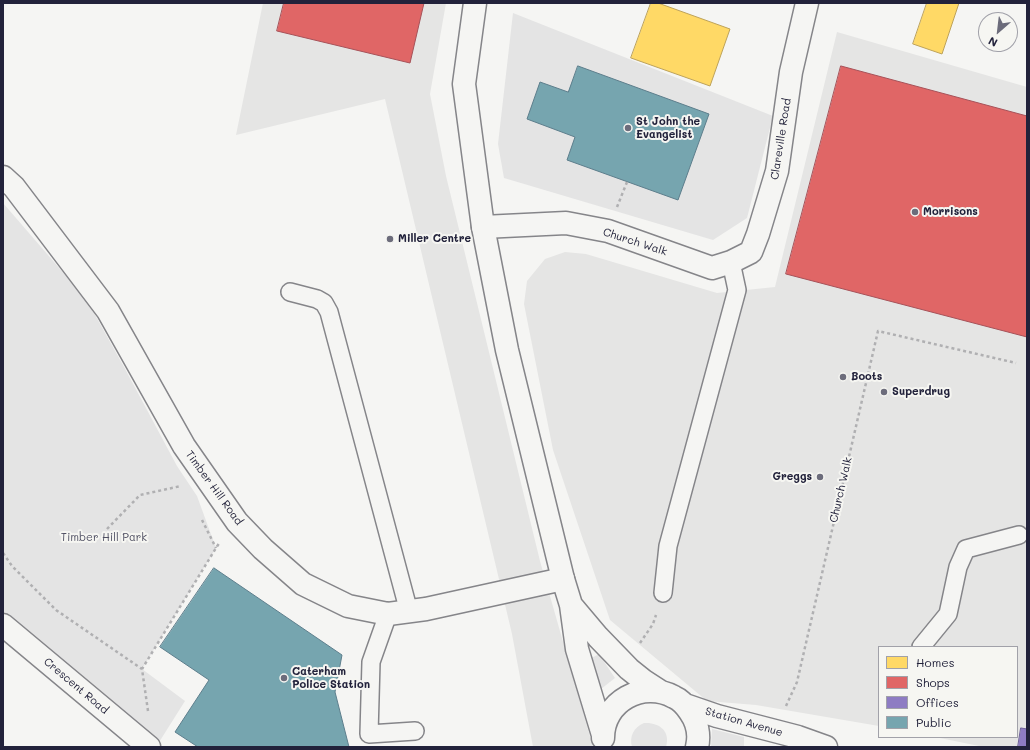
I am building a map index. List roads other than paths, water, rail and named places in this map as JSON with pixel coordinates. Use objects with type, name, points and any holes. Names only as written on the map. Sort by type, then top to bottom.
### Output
[{"type":"street","points":[[475,3],[464,84],[483,227],[507,350],[563,579],[571,605],[577,649],[604,741]]},
{"type":"street","name":"Clareville Road","points":[[731,262],[751,252],[777,171],[791,72],[807,3]]},
{"type":"street","name":"Timber Hill Road","points":[[3,177],[14,187],[108,311],[184,446],[237,522],[263,549],[303,584],[348,606],[399,613],[426,609],[563,579]]},
{"type":"street","name":"Church Walk","points":[[483,227],[566,223],[608,231],[712,268],[731,262]]},
{"type":"street","points":[[571,605],[598,637],[629,669],[661,692]]},
{"type":"street","name":"Crescent Road","points":[[3,625],[149,747]]},
{"type":"street","points":[[604,741],[606,722],[618,703],[631,694],[646,690],[661,692],[675,697],[685,705],[694,718],[698,730],[697,747]]},
{"type":"street","name":"Station Avenue","points":[[685,705],[716,716],[826,747]]},
{"type":"lane","points":[[663,593],[668,546],[737,290],[731,262]]},
{"type":"lane","points":[[290,292],[317,299],[324,303],[329,312],[399,613],[371,662],[369,734],[415,731]]},
{"type":"lane","points":[[922,646],[948,614],[958,567],[966,549],[1020,535]]},
{"type":"place","name":"St John the Evangelist","points":[[628,128]]},
{"type":"place","name":"Morrisons","points":[[915,212]]},
{"type":"place","name":"Miller Centre","points":[[390,239]]},
{"type":"place","name":"Boots","points":[[843,377]]},
{"type":"place","name":"Superdrug","points":[[884,392]]},
{"type":"place","name":"Greggs","points":[[820,477]]},
{"type":"place","name":"Caterham Police Station","points":[[284,678]]},
{"type":"park label","name":"Timber Hill Park","points":[[104,538]]}]
